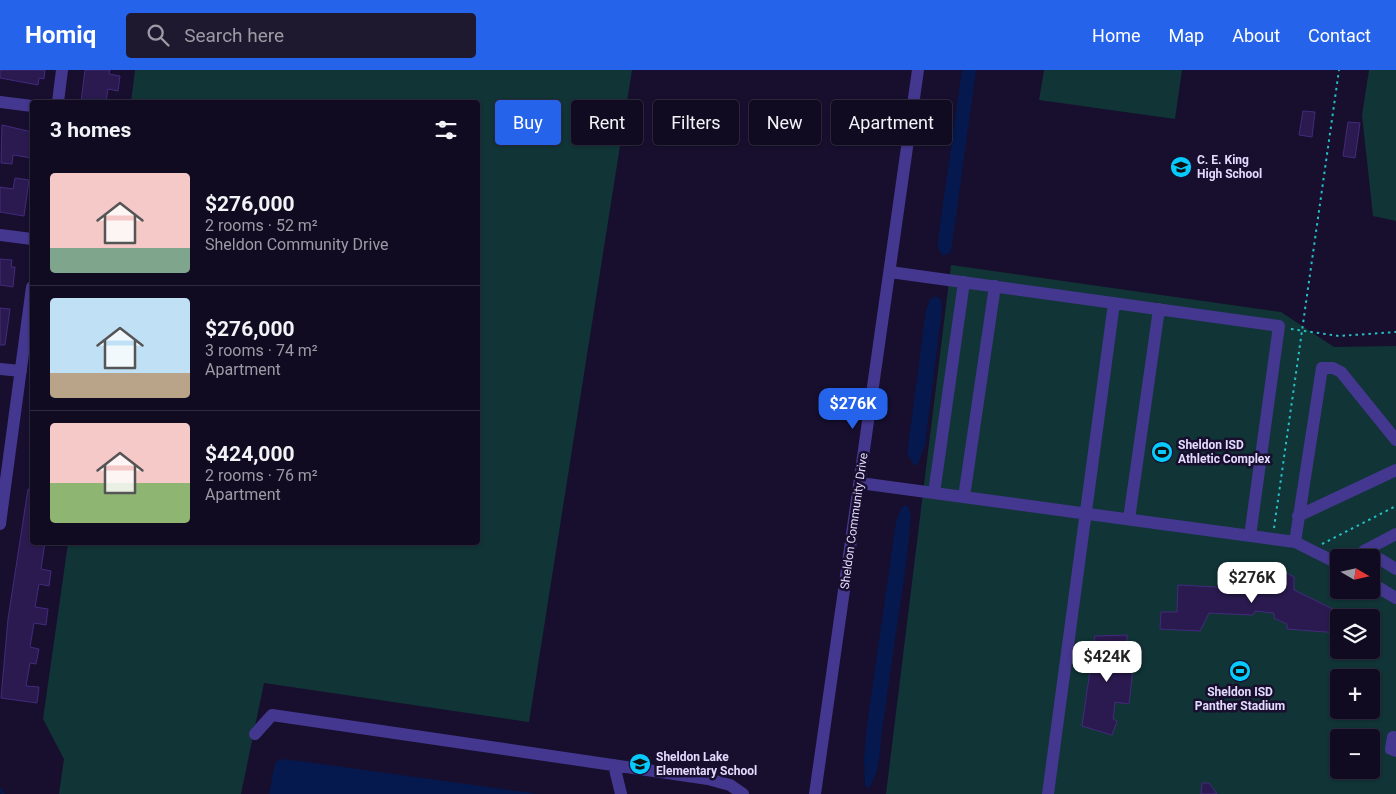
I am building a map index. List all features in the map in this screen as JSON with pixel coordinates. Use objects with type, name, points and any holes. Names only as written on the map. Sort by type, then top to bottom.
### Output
[{"type":"street","points":[[58,100],[62,70]]},
{"type":"street","name":"Sheldon Community Drive","points":[[816,794],[918,70]]},
{"type":"street","points":[[0,102],[30,106]]},
{"type":"street","points":[[0,235],[30,239]]},
{"type":"street","points":[[890,272],[1279,326],[1250,536]]},
{"type":"street","points":[[934,493],[964,282]]},
{"type":"street","points":[[964,497],[995,286]]},
{"type":"street","points":[[0,524],[30,302]]},
{"type":"street","points":[[1048,794],[1114,303]]},
{"type":"street","points":[[1129,519],[1159,310]]},
{"type":"street","points":[[0,368],[21,371]]},
{"type":"street","points":[[1295,542],[1322,368],[1334,368],[1341,372],[1396,440]]},
{"type":"street","points":[[1298,516],[1396,470]]},
{"type":"street","points":[[860,483],[1295,542],[1330,559]]},
{"type":"street","points":[[1370,549],[1396,534]]},
{"type":"street","points":[[1380,562],[1396,569]]},
{"type":"street","points":[[1380,588],[1396,598]]},
{"type":"street","points":[[255,734],[272,715],[708,778],[730,785],[743,794]]},
{"type":"street","points":[[1393,737],[1391,749],[1396,751]]},
{"type":"street","points":[[614,765],[621,794]]},
{"type":"path","points":[[1273,539],[1339,70]]},
{"type":"path","points":[[1279,326],[1301,332],[1339,336],[1396,332]]},
{"type":"path","points":[[1311,549],[1396,506]]},
{"type":"green space","points":[[135,70],[632,70],[627,100],[571,100],[571,145],[620,145],[529,722],[264,683],[241,794],[59,794],[64,759],[43,719],[68,545],[480,545],[480,100],[131,100]]},
{"type":"green space","points":[[1044,70],[1182,70],[1175,119],[1039,100]]},
{"type":"green space","points":[[1369,70],[1396,70],[1396,221],[1373,216],[1362,115]]},
{"type":"green space","name":"Sheldon ISD Athletic Complex","points":[[951,265],[1281,312],[1334,347],[1396,346],[1396,794],[886,794]]},
{"type":"water","points":[[962,70],[976,70],[951,252],[943,256],[938,248],[938,239]]},
{"type":"water","points":[[936,296],[941,300],[942,309],[925,445],[917,465],[914,465],[907,454],[926,310],[930,299]]},
{"type":"water","points":[[905,505],[908,507],[911,515],[907,557],[878,764],[875,777],[868,789],[865,785],[864,759],[867,725],[896,522],[901,508]]},
{"type":"water","points":[[281,759],[539,794],[269,794],[275,763]]},
{"type":"building","points":[[0,70],[45,70],[44,79],[39,78],[38,85],[0,78]]},
{"type":"building","points":[[85,70],[110,70],[109,74],[120,76],[118,91],[108,89],[106,100],[81,100]]},
{"type":"building","points":[[1303,111],[1315,112],[1312,137],[1299,135]]},
{"type":"building","points":[[1348,122],[1360,123],[1355,158],[1343,156]]},
{"type":"building","points":[[2,125],[30,132],[30,158],[13,155],[12,164],[1,163]]},
{"type":"building","points":[[15,178],[29,180],[24,216],[0,212],[0,187],[13,189]]},
{"type":"building","points":[[0,259],[12,260],[11,267],[15,267],[13,287],[0,285]]},
{"type":"building","points":[[0,308],[10,309],[5,345],[0,345]]},
{"type":"building","points":[[28,489],[30,490],[30,545],[45,545],[41,569],[51,571],[49,586],[39,584],[35,607],[48,609],[46,625],[34,623],[30,647],[39,649],[36,664],[30,663],[26,686],[39,687],[37,703],[1,698],[8,619]]},
{"type":"building","points":[[1253,567],[1272,577],[1277,568],[1294,577],[1294,590],[1333,609],[1330,609],[1330,632],[1287,629],[1287,624],[1274,618],[1274,613],[1255,611],[1253,615],[1209,613],[1200,631],[1160,629],[1161,612],[1177,612],[1178,585],[1234,588],[1234,575],[1248,576]]},
{"type":"building","points":[[1127,635],[1127,651],[1122,651],[1120,667],[1133,669],[1129,704],[1115,702],[1113,719],[1117,721],[1112,735],[1082,726],[1095,636]]},
{"type":"building","points":[[1202,783],[1209,783],[1217,794],[1201,794]]},
{"type":"waterway","points":[[0,789],[3,794]]},
{"type":"place","name":"C. E. King High School","points":[[1181,167]]},
{"type":"place","name":"Sheldon ISD Athletic Complex","points":[[1162,452]]},
{"type":"place","name":"Sheldon ISD Panther Stadium","points":[[1240,671]]},
{"type":"place","name":"Sheldon Lake Elementary School","points":[[640,764]]}]
